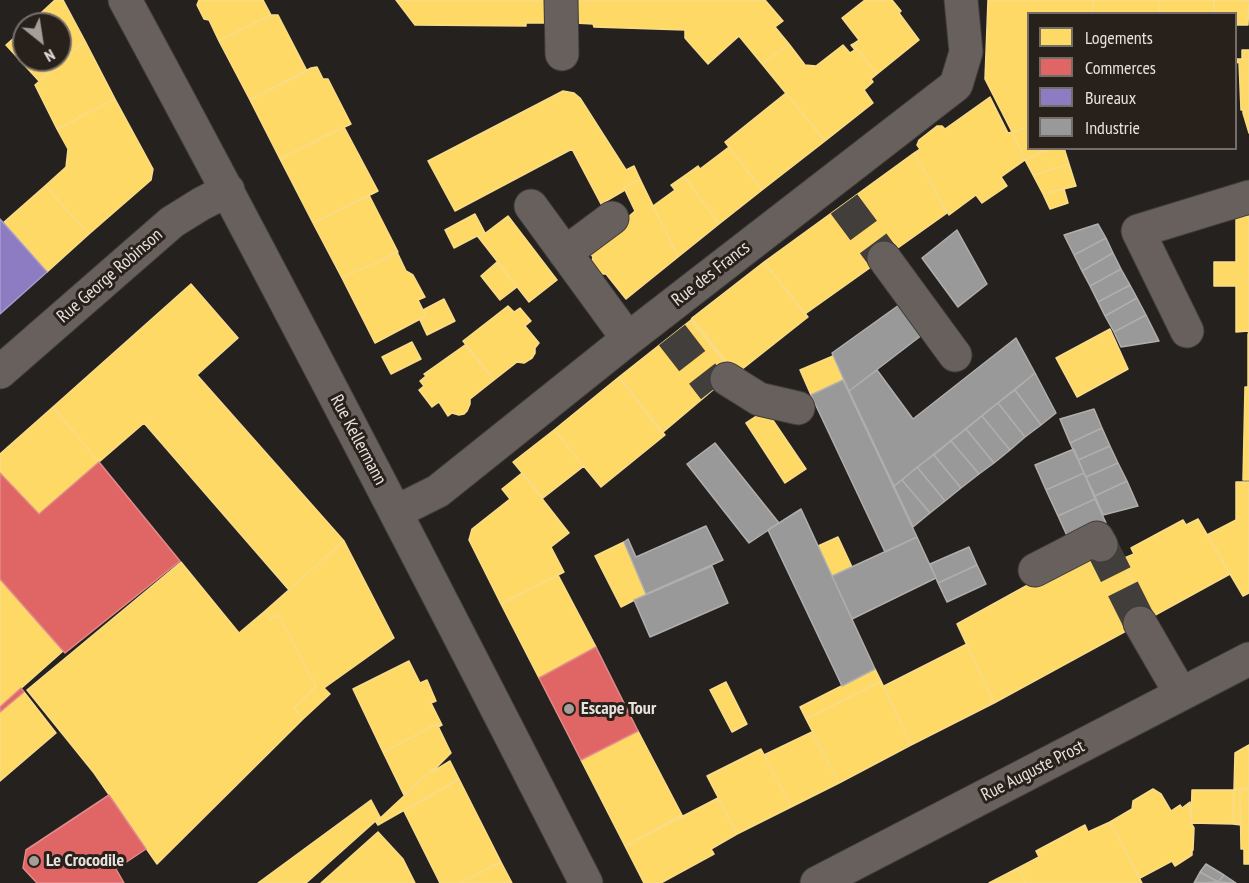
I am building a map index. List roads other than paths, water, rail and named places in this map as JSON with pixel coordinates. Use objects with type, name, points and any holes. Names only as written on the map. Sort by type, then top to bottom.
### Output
[{"type":"street","name":"Rue Kellermann","points":[[125,0],[228,190],[428,572],[586,883]]},
{"type":"street","points":[[561,0],[562,54]]},
{"type":"street","name":"Rue des Francs","points":[[396,512],[438,491],[628,339],[671,321],[836,194],[956,85],[966,52],[961,0]]},
{"type":"street","name":"Rue George Robinson","points":[[0,372],[172,222],[228,190]]},
{"type":"street","points":[[1187,331],[1138,231],[1249,197]]},
{"type":"street","points":[[531,206],[628,339]]},
{"type":"street","points":[[565,253],[612,218]]},
{"type":"street","points":[[884,258],[955,355]]},
{"type":"street","points":[[723,392],[798,408]]},
{"type":"street","points":[[1035,570],[1098,538],[1101,545]]},
{"type":"street","points":[[1140,623],[1181,694]]},
{"type":"street","name":"Rue Auguste Prost","points":[[817,883],[1249,659]]},
{"type":"tunnel","points":[[844,204],[884,258]]},
{"type":"tunnel","points":[[672,335],[714,389]]},
{"type":"tunnel","points":[[1101,545],[1140,623]]},
{"type":"place","name":"Escape Tour","points":[[569,709]]},
{"type":"place","name":"Le Crocodile","points":[[34,861]]}]
